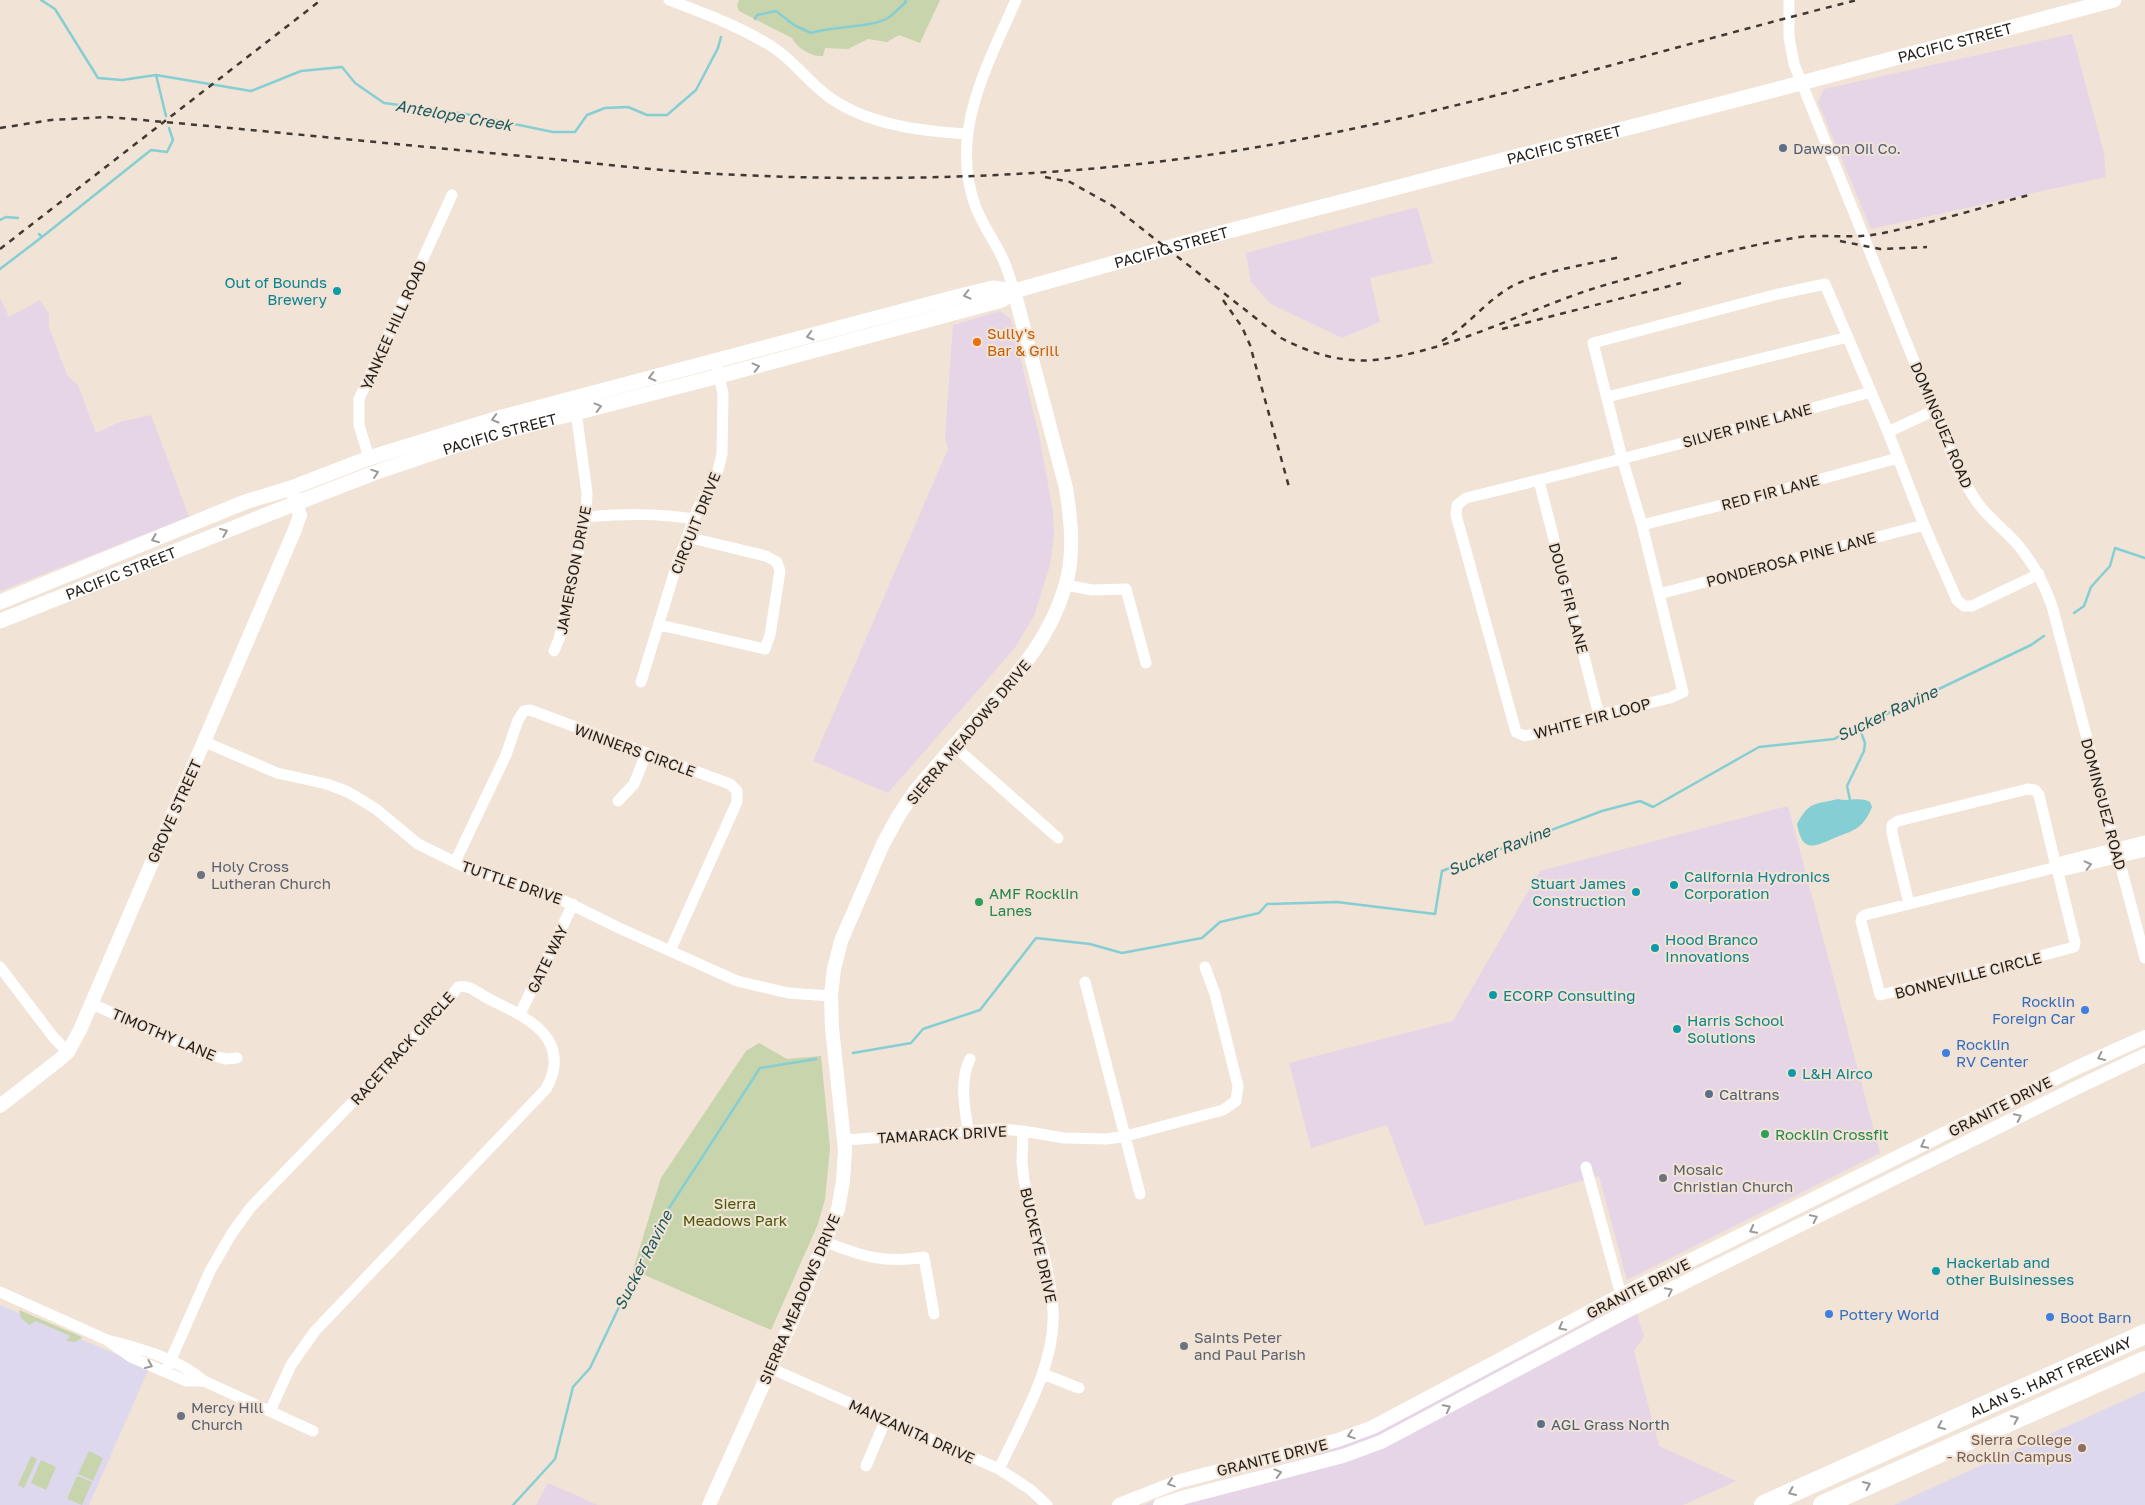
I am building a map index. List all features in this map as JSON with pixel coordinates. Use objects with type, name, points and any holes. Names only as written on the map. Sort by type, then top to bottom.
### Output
[{"type":"highway","name":"ALAN S. HART FREEWAY","points":[[1764,1505],[2145,1334]]},
{"type":"highway","name":"ALAN S. HART FREEWAY","points":[[1823,1505],[2145,1361]]},
{"type":"main road","name":"PACIFIC STREET","points":[[0,621],[79,588],[158,559],[374,473],[448,448],[996,302],[1014,291],[1221,233],[1801,84],[2114,0]]},
{"type":"main road","name":"PACIFIC STREET","points":[[0,602],[245,502],[291,488],[369,458],[452,431],[993,288],[1014,291]]},
{"type":"main road","points":[[158,559],[194,533],[199,521]]},
{"type":"main road","points":[[37,587],[45,590],[72,586],[79,588]]},
{"type":"street","points":[[668,0],[698,11],[767,43],[830,98],[856,112],[908,127],[967,134]]},
{"type":"street","points":[[1014,291],[1006,264],[984,226],[971,190],[967,167],[967,134],[980,83],[1016,0]]},
{"type":"street","name":"DOMINGUEZ ROAD","points":[[1789,0],[1790,44],[1792,58],[1801,84],[1966,484],[1980,506],[2017,544],[2039,574],[2052,606],[2145,958]]},
{"type":"street","name":"YANKEE HILL ROAD","points":[[369,458],[359,425],[359,399],[452,195]]},
{"type":"street","points":[[1622,458],[1593,343],[1778,294],[1825,284],[1888,432],[1924,525],[1957,600],[1964,606],[1972,606],[2039,574]]},
{"type":"street","name":"SIERRA MEADOWS DRIVE","points":[[709,1505],[826,1242],[836,1216],[841,1195],[845,1140],[832,1028],[831,996],[834,969],[842,941],[883,844],[899,815],[915,791],[1029,660],[1052,621],[1066,585],[1070,548],[1070,517],[1066,488],[1014,291]]},
{"type":"street","points":[[1607,397],[1848,337]]},
{"type":"street","name":"CIRCUIT DRIVE","points":[[641,682],[660,625],[677,564],[694,519],[717,474],[722,454],[723,394],[716,360]]},
{"type":"street","name":"SILVER PINE LANE","points":[[1622,458],[1871,392]]},
{"type":"street","name":"JAMERSON DRIVE","points":[[554,651],[559,639],[586,518],[587,493],[574,398]]},
{"type":"street","points":[[1888,432],[1935,410]]},
{"type":"street","name":"WHITE FIR LOOP","points":[[1622,458],[1642,525],[1683,692],[1670,698],[1599,715],[1525,736],[1516,732],[1456,515],[1457,505],[1466,498],[1539,481],[1622,458]]},
{"type":"street","name":"RED FIR LANE","points":[[1642,525],[1898,458]]},
{"type":"street","name":"DOUG FIR LANE","points":[[1539,481],[1599,715]]},
{"type":"street","name":"GROVE STREET","points":[[0,1106],[68,1052],[92,1004],[122,930],[205,742],[294,532],[300,515],[291,488]]},
{"type":"street","points":[[586,518],[635,513],[694,519]]},
{"type":"street","name":"PONDEROSA PINE LANE","points":[[1659,594],[1924,525]]},
{"type":"street","points":[[660,625],[765,649],[770,635],[780,571],[777,562],[766,556],[687,537]]},
{"type":"street","points":[[1066,585],[1092,590],[1126,589],[1146,664]]},
{"type":"street","name":"WINNERS CIRCLE","points":[[455,862],[506,755],[518,720],[524,711],[530,710],[730,784],[734,787],[738,796],[670,951]]},
{"type":"street","name":"TUTTLE DRIVE","points":[[205,742],[277,773],[327,784],[348,792],[376,809],[418,844],[455,862],[492,878],[538,889],[737,981],[788,993],[831,996]]},
{"type":"street","points":[[954,746],[1058,838]]},
{"type":"street","points":[[618,801],[634,784],[646,754]]},
{"type":"street","points":[[1909,904],[1892,833],[1892,825],[1907,818],[2028,789],[2035,790],[2039,795],[2057,867]]},
{"type":"street","points":[[2117,853],[2145,841]]},
{"type":"street","points":[[2117,853],[2145,851]]},
{"type":"street","name":"BONNEVILLE CIRCLE","points":[[2057,867],[2075,942],[2074,947],[2045,956],[1880,995],[1860,921],[1865,915],[2057,867],[2064,861],[2117,853]]},
{"type":"street","name":"GATE WAY","points":[[520,1014],[573,904]]},
{"type":"street","points":[[0,967],[54,1038],[68,1052]]},
{"type":"street","name":"TAMARACK DRIVE","points":[[845,1140],[1000,1129],[1085,1140],[1126,1136],[1223,1110],[1236,1101],[1238,1096],[1236,1074],[1215,994],[1205,967]]},
{"type":"street","points":[[1085,982],[1140,1194]]},
{"type":"street","name":"RACETRACK CIRCLE","points":[[169,1364],[210,1271],[229,1238],[251,1207],[374,1080],[446,1003],[458,987],[467,986],[520,1014],[541,1028],[550,1045],[554,1064],[552,1076],[546,1089],[315,1331],[293,1361],[270,1411]]},
{"type":"street","name":"TIMOTHY LANE","points":[[92,1004],[203,1053],[226,1059],[237,1058]]},
{"type":"street","name":"GRANITE DRIVE","points":[[1119,1505],[1180,1481],[1338,1440],[1373,1427],[1621,1296],[2076,1068],[2145,1037]]},
{"type":"street","name":"GRANITE DRIVE","points":[[1160,1505],[1343,1456],[1380,1442],[1625,1312],[2145,1055]]},
{"type":"street","points":[[968,1131],[963,1086],[966,1067],[970,1059]]},
{"type":"street","name":"BUCKEYE DRIVE","points":[[999,1469],[1042,1374],[1051,1342],[1053,1310],[1046,1270],[1024,1180],[1022,1162],[1023,1131]]},
{"type":"street","points":[[1586,1167],[1625,1312]]},
{"type":"street","points":[[826,1242],[874,1258],[907,1260],[924,1258],[934,1314]]},
{"type":"street","points":[[0,1292],[107,1340],[136,1347],[169,1364],[192,1371],[204,1381],[313,1431]]},
{"type":"street","points":[[107,1340],[131,1357],[186,1381],[204,1381]]},
{"type":"street","name":"MANZANITA DRIVE","points":[[770,1368],[999,1469],[1031,1490],[1046,1505]]},
{"type":"street","points":[[1042,1374],[1078,1388]]},
{"type":"street","points":[[866,1466],[886,1419]]},
{"type":"shaded area","points":[[2072,34],[2104,153],[2106,177],[1871,229],[1818,102],[1824,89]]},
{"type":"shaded area","points":[[1417,207],[1433,263],[1370,278],[1380,322],[1342,338],[1271,304],[1251,282],[1246,253]]},
{"type":"shaded area","points":[[0,298],[9,317],[40,300],[49,314],[49,328],[67,375],[78,385],[96,433],[120,422],[151,415],[189,517],[0,591]]},
{"type":"shaded area","points":[[1000,311],[1011,319],[1040,440],[1053,512],[1054,536],[1050,565],[1034,616],[1014,649],[888,793],[813,761],[948,449],[945,437],[953,325]]},
{"type":"shaded area","points":[[1788,806],[1880,1153],[1627,1280],[1599,1176],[1425,1226],[1387,1125],[1311,1148],[1289,1063],[1453,1021],[1540,871]]},
{"type":"shaded area","points":[[1632,1299],[1644,1336],[1634,1351],[1659,1446],[1736,1481],[1683,1505],[1145,1505],[1164,1496],[1316,1455],[1386,1428]]},
{"type":"shaded area","points":[[0,1305],[149,1368],[89,1505],[0,1505]]},
{"type":"shaded area","name":"Sierra College - Rocklin Campus","points":[[2145,1391],[2145,1505],[1894,1505]]},
{"type":"shaded area","points":[[548,1483],[598,1505],[536,1505]]},
{"type":"green space","points":[[739,0],[940,0],[920,43],[899,35],[887,42],[868,39],[848,49],[825,48],[823,56],[818,56],[805,51],[792,38],[739,11],[737,6]]},
{"type":"green space","name":"Sierra Meadows Park","points":[[759,1043],[787,1059],[821,1056],[830,1148],[825,1199],[818,1224],[771,1330],[633,1270],[661,1178],[746,1051]]},
{"type":"green space","points":[[19,1310],[82,1338],[75,1342],[66,1341],[70,1336],[36,1321],[29,1325],[21,1318]]},
{"type":"green space","points":[[89,1451],[103,1458],[93,1481],[78,1474]]},
{"type":"green space","points":[[31,1456],[37,1459],[24,1488],[18,1485]]},
{"type":"green space","points":[[41,1460],[56,1467],[46,1490],[31,1483]]},
{"type":"green space","points":[[77,1476],[92,1482],[82,1505],[67,1499]]},
{"type":"water","points":[[1838,799],[1866,800],[1870,802],[1872,807],[1864,821],[1856,829],[1818,845],[1813,846],[1804,843],[1797,824],[1802,816],[1810,807],[1818,803]]},
{"type":"waterway","name":"Antelope Creek","points":[[41,0],[55,9],[98,78],[122,80],[156,75],[251,91],[301,71],[342,67],[355,83],[384,103],[466,114],[553,132],[575,132],[587,115],[605,108],[628,107],[647,115],[667,115],[696,90],[718,48],[721,37]]},
{"type":"waterway","name":"Antelope Creek","points":[[755,19],[757,15],[776,11],[794,25],[811,33],[881,21],[892,15],[906,2],[905,0]]},
{"type":"waterway","points":[[156,75],[166,116]]},
{"type":"waterway","points":[[39,234],[42,237],[151,150],[167,152],[173,140],[169,128]]},
{"type":"waterway","points":[[0,220],[6,217],[18,218]]},
{"type":"waterway","points":[[0,269],[42,237]]},
{"type":"waterway","name":"Sucker Ravine","points":[[2074,613],[2084,606],[2091,587],[2110,566],[2115,548],[2145,558]]},
{"type":"waterway","name":"Sucker Ravine","points":[[853,1053],[911,1043],[923,1029],[980,1010],[1036,938],[1090,944],[1122,953],[1202,938],[1220,922],[1259,913],[1267,904],[1337,902],[1435,914],[1442,871],[1602,811],[1640,801],[1653,807],[1759,747],[1834,739],[2031,645],[2044,636]]},
{"type":"waterway","points":[[1850,800],[1847,786],[1864,751],[1865,743],[1859,727]]},
{"type":"waterway","name":"Sucker Ravine","points":[[513,1505],[555,1459],[573,1387],[590,1368],[658,1225],[760,1068],[816,1059]]},
{"type":"railway","points":[[0,249],[321,0]]},
{"type":"railway","points":[[0,128],[51,120],[107,117],[649,169],[817,178],[914,178],[1061,171],[1205,155],[1300,140],[1486,98],[1857,0]]},
{"type":"railway","points":[[1045,177],[1070,182],[1113,206],[1281,338],[1326,356],[1362,361],[1406,355],[1437,347],[1588,290],[1687,262],[1800,237],[1878,234],[1935,221],[2029,195]]},
{"type":"railway","points":[[1840,241],[1880,249],[1927,247]]},
{"type":"railway","points":[[1442,341],[1460,329],[1500,294],[1520,282],[1563,269],[1621,257]]},
{"type":"railway","points":[[1502,329],[1681,283]]},
{"type":"railway","points":[[1223,300],[1242,327],[1250,345],[1289,487]]},
{"type":"place","name":"Dawson Oil Co.","points":[[1783,148]]},
{"type":"place","name":"Out of Bounds Brewery","points":[[337,291]]},
{"type":"place","name":"Sully's Bar & Grill","points":[[977,342]]},
{"type":"place","name":"Holy Cross Lutheran Church","points":[[201,875]]},
{"type":"place","name":"California Hydronics Corporation","points":[[1674,885]]},
{"type":"place","name":"Stuart James Construction","points":[[1636,892]]},
{"type":"place","name":"AMF Rocklin Lanes","points":[[979,902]]},
{"type":"place","name":"Hood Branco Innovations","points":[[1655,948]]},
{"type":"place","name":"ECORP Consulting","points":[[1493,995]]},
{"type":"place","name":"Rocklin Foreign Car","points":[[2085,1010]]},
{"type":"place","name":"Harris School Solutions","points":[[1677,1029]]},
{"type":"place","name":"Rocklin RV Center","points":[[1946,1053]]},
{"type":"place","name":"L&H Airco","points":[[1792,1073]]},
{"type":"place","name":"Caltrans","points":[[1709,1094]]},
{"type":"place","name":"Rocklin Crossfit","points":[[1765,1134]]},
{"type":"place","name":"Mosaic Christian Church","points":[[1663,1178]]},
{"type":"place","name":"Hackerlab and other Buisinesses","points":[[1936,1271]]},
{"type":"place","name":"Pottery World","points":[[1829,1314]]},
{"type":"place","name":"Boot Barn","points":[[2050,1317]]},
{"type":"place","name":"Saints Peter and Paul Parish","points":[[1184,1346]]},
{"type":"place","name":"Mercy Hill Church","points":[[181,1416]]},
{"type":"place","name":"AGL Grass North","points":[[1541,1424]]},
{"type":"place","name":"Sierra College - Rocklin Campus","points":[[2082,1448]]}]
